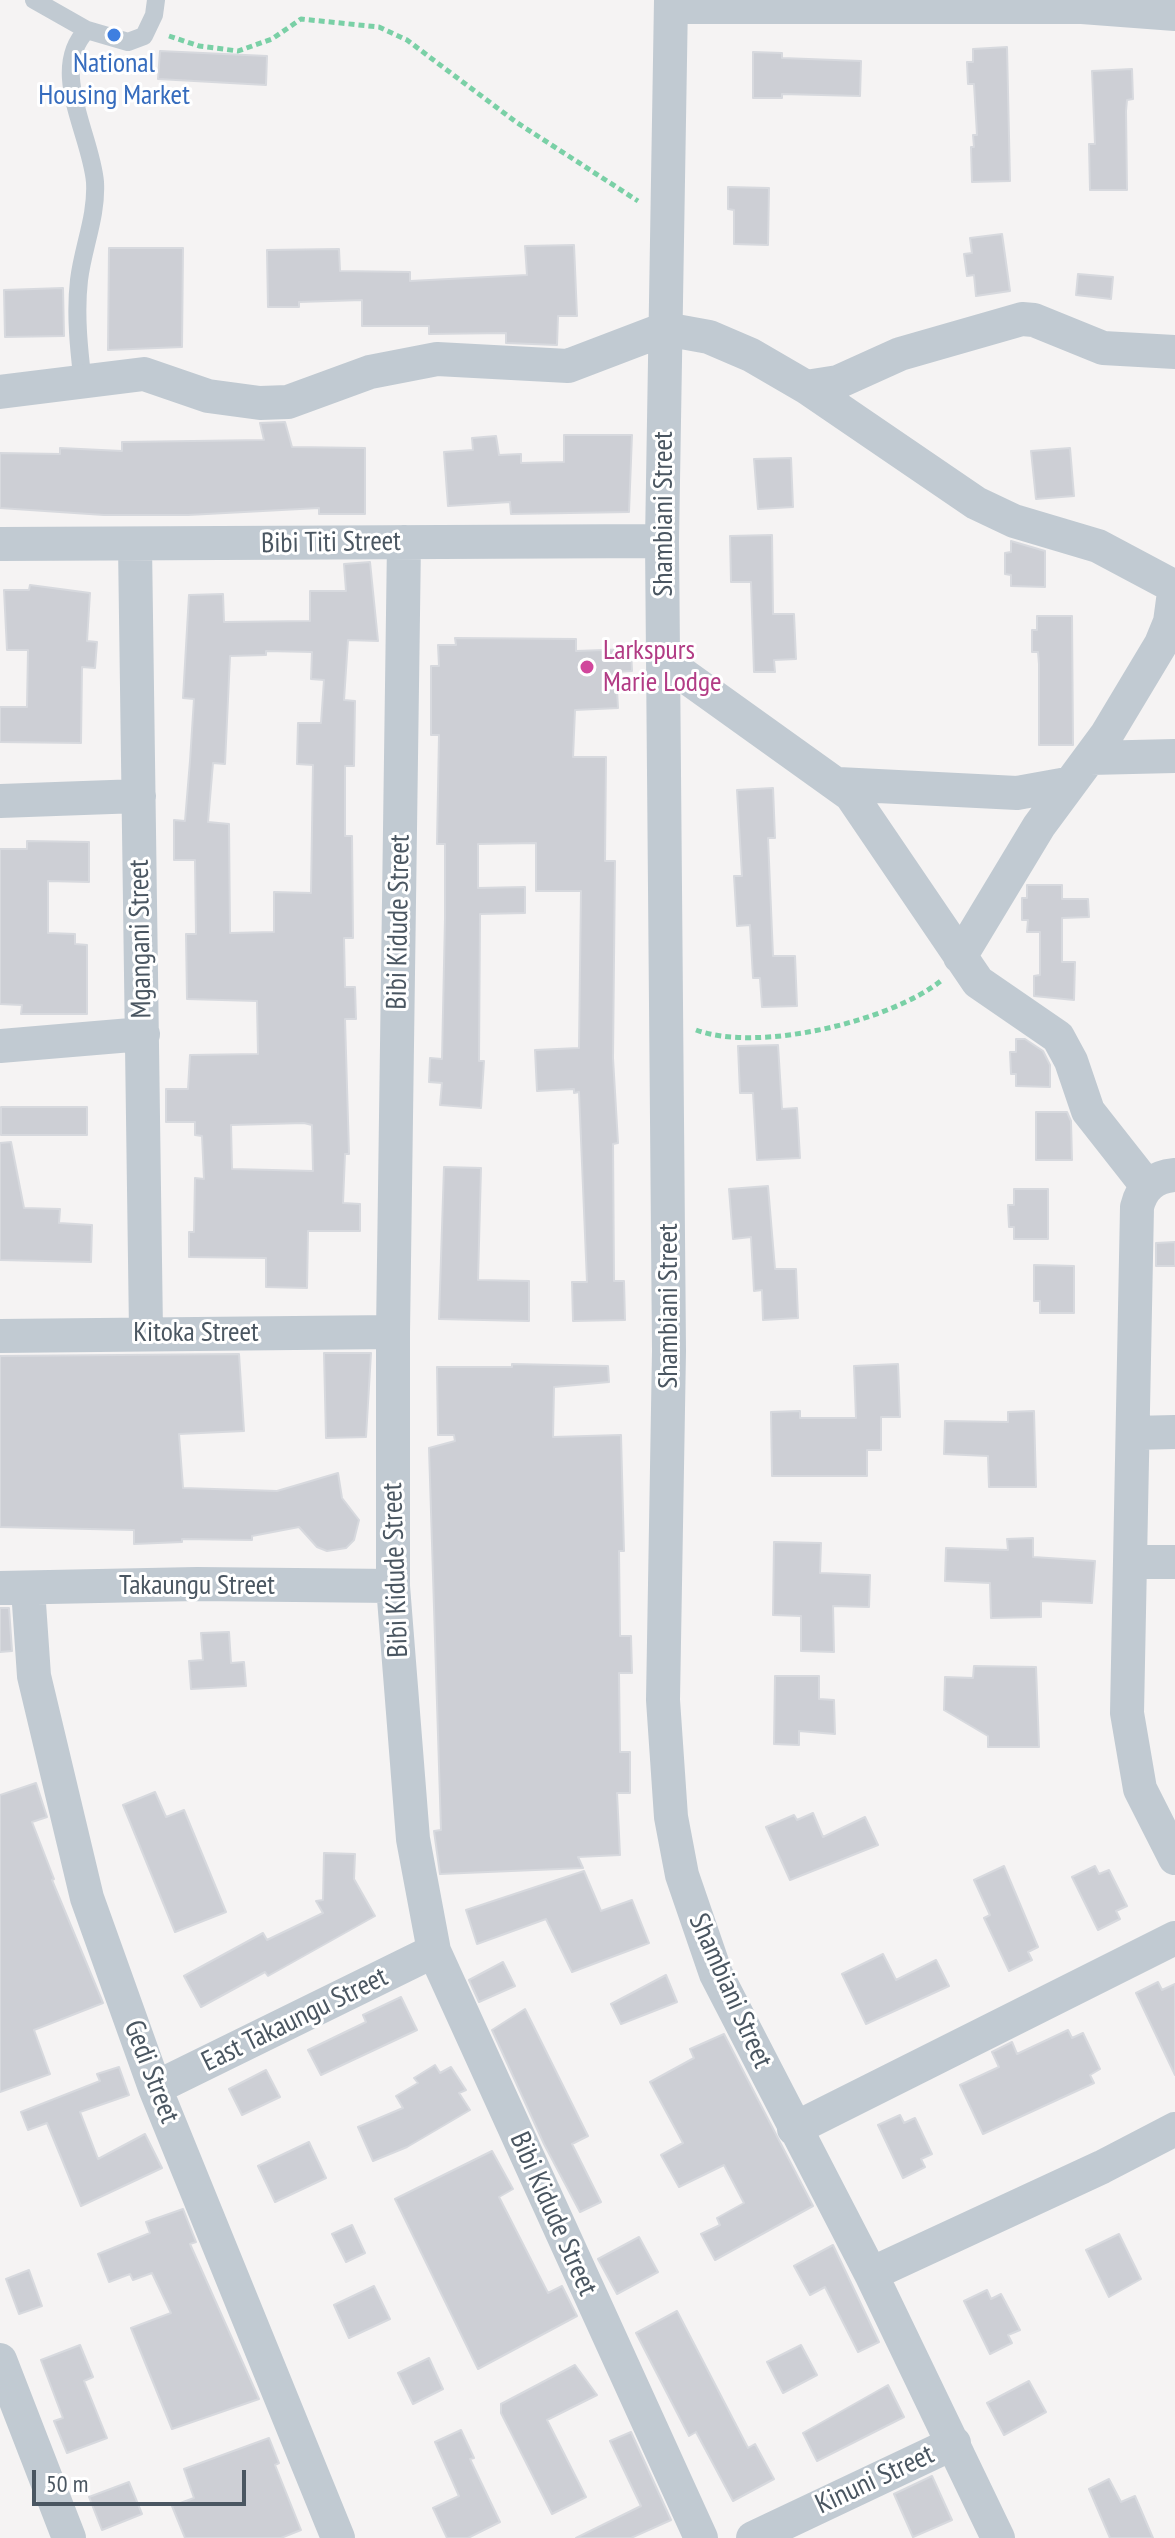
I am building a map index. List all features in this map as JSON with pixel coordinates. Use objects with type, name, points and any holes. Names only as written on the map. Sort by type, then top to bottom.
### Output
[{"type":"street","points":[[671,4],[1082,7],[1175,14]]},
{"type":"street","name":"Shambiani Street","points":[[671,4],[665,217],[662,541],[669,1366],[663,1700],[671,1817],[682,1875],[711,1962],[871,2274],[998,2538]]},
{"type":"street","points":[[806,387],[838,382],[900,354],[1022,319],[1034,320],[1103,348],[1175,352]]},
{"type":"street","points":[[0,392],[144,374],[208,396],[260,403],[288,402],[370,372],[437,359],[568,366],[665,329],[726,343],[806,387],[976,503],[1014,521],[1098,546],[1174,586],[1171,633],[1090,758],[1067,784],[960,957]]},
{"type":"street","name":"Bibi Titi Street","points":[[0,544],[662,541]]},
{"type":"street","name":"Bibi Kidude Street","points":[[404,542],[393,1332],[393,1586],[413,1839],[434,1951],[701,2538]]},
{"type":"street","name":"Mgangani Street","points":[[135,545],[146,1332]]},
{"type":"street","points":[[664,661],[851,795],[931,909],[960,957],[988,990],[1058,1037],[1071,1061],[1088,1111],[1161,1180],[1137,1207],[1132,1562],[1126,1669],[1133,1765],[1140,1789],[1175,1858]]},
{"type":"street","points":[[1090,758],[1175,756]]},
{"type":"street","points":[[838,784],[1007,793],[1067,784]]},
{"type":"street","points":[[0,801],[139,796]]},
{"type":"street","points":[[0,1046],[143,1034]]},
{"type":"street","name":"Kitoka Street","points":[[0,1336],[146,1332],[393,1332]]},
{"type":"street","points":[[1133,1433],[1175,1432]]},
{"type":"street","points":[[1132,1562],[1175,1562]]},
{"type":"street","name":"Takaungu Street","points":[[14,1589],[197,1584],[393,1586]]},
{"type":"street","name":"Gedi Street","points":[[14,1589],[87,1898],[155,2088],[338,2538]]},
{"type":"street","points":[[794,2129],[1175,1938]]},
{"type":"street","name":"East Takaungu Street","points":[[155,2088],[434,1951]]},
{"type":"street","points":[[871,2274],[1102,2167],[1175,2129]]},
{"type":"street","points":[[0,2360],[69,2538]]},
{"type":"street","name":"Kinuni Street","points":[[753,2538],[954,2443]]},
{"type":"lane","points":[[34,0],[87,30],[128,42],[138,41],[150,29],[156,0]]},
{"type":"lane","points":[[83,384],[79,281],[94,209],[95,183],[88,140],[71,89],[69,69],[78,40],[87,30]]},
{"type":"path","points":[[150,29],[199,46],[238,51],[272,39],[301,19],[379,27],[407,40],[516,122],[665,217]]},
{"type":"path","points":[[666,1016],[722,1037],[783,1034],[821,1028],[889,1011],[919,996],[947,976],[960,957]]},
{"type":"building","points":[[1007,47],[1010,181],[972,182],[971,147],[974,147],[973,135],[977,135],[974,84],[968,84],[967,62],[973,62],[973,49]]},
{"type":"building","points":[[160,51],[267,56],[266,85],[158,79]]},
{"type":"building","points":[[753,52],[782,53],[782,58],[861,61],[860,96],[782,94],[782,98],[753,98]]},
{"type":"building","points":[[1132,69],[1133,99],[1127,100],[1126,111],[1127,190],[1090,190],[1089,144],[1095,144],[1092,71]]},
{"type":"building","points":[[728,187],[769,188],[768,245],[734,244],[734,210],[728,209]]},
{"type":"building","points":[[1002,234],[1010,291],[976,296],[974,275],[967,276],[964,254],[972,253],[970,238]]},
{"type":"building","points":[[574,245],[577,316],[558,316],[557,345],[506,343],[506,333],[429,334],[429,326],[362,326],[362,300],[299,302],[299,307],[268,307],[267,250],[339,249],[340,271],[410,272],[410,281],[527,275],[525,246]]},
{"type":"building","points":[[109,248],[183,248],[182,347],[108,350]]},
{"type":"building","points":[[1078,274],[1113,277],[1111,299],[1076,295]]},
{"type":"building","points":[[63,288],[64,336],[5,337],[4,290]]},
{"type":"building","points":[[285,422],[292,447],[365,448],[365,514],[319,514],[319,508],[188,515],[104,515],[0,508],[0,453],[60,454],[60,448],[122,451],[122,442],[264,440],[260,423]]},
{"type":"building","points":[[564,435],[632,435],[629,512],[511,514],[510,502],[448,506],[444,452],[473,450],[472,438],[496,436],[499,455],[521,454],[521,463],[564,462]]},
{"type":"building","points":[[1070,448],[1074,496],[1036,499],[1031,451]]},
{"type":"building","points":[[791,458],[793,507],[758,509],[754,459]]},
{"type":"building","points":[[772,535],[773,614],[794,614],[796,659],[774,660],[775,672],[754,672],[751,582],[731,582],[730,536]]},
{"type":"building","points":[[1011,541],[1045,551],[1045,587],[1011,586],[1011,575],[1005,574],[1005,553],[1011,552]]},
{"type":"building","points":[[370,562],[378,641],[348,640],[344,700],[355,701],[354,766],[345,766],[345,836],[352,836],[353,938],[344,938],[345,987],[355,987],[356,1019],[345,1019],[349,1154],[345,1154],[343,1203],[360,1204],[360,1231],[308,1231],[307,1288],[266,1287],[266,1258],[189,1257],[189,1232],[194,1232],[195,1178],[204,1179],[202,1136],[195,1135],[195,1122],[166,1122],[166,1089],[188,1089],[190,1055],[258,1054],[257,1001],[187,999],[186,934],[196,934],[195,860],[174,860],[174,820],[185,821],[190,761],[194,699],[183,698],[189,595],[223,594],[224,622],[310,621],[310,591],[346,591],[344,564]],"holes":[[[266,651],[312,652],[311,679],[324,680],[321,723],[298,723],[297,764],[313,765],[311,893],[274,892],[274,932],[230,933],[229,824],[208,822],[213,763],[225,764],[230,656],[266,655]],[[231,1125],[312,1125],[313,1171],[232,1169]]]},
{"type":"building","points":[[30,585],[90,593],[87,641],[97,642],[95,668],[82,667],[81,743],[0,742],[0,707],[27,707],[28,650],[7,650],[4,590],[29,590]]},
{"type":"building","points":[[1037,616],[1072,616],[1073,745],[1039,745],[1039,664],[1038,652],[1032,652],[1032,630],[1037,630]]},
{"type":"building","points":[[455,638],[576,639],[576,651],[631,649],[632,671],[616,672],[618,708],[575,710],[573,757],[606,757],[605,861],[615,861],[613,1058],[618,1143],[613,1144],[614,1281],[624,1281],[625,1320],[573,1321],[572,1282],[587,1282],[579,1092],[574,1093],[574,1089],[537,1091],[535,1050],[579,1048],[581,891],[536,891],[536,843],[478,844],[478,888],[525,887],[525,913],[480,914],[479,1061],[484,1061],[481,1108],[440,1105],[442,1083],[429,1082],[430,1058],[442,1059],[445,918],[445,844],[437,844],[439,735],[431,735],[431,666],[439,666],[438,645],[456,645]]},
{"type":"building","points":[[773,788],[775,838],[768,838],[773,956],[795,956],[797,1006],[762,1007],[760,978],[753,978],[750,925],[737,926],[734,876],[742,876],[737,790]]},
{"type":"building","points":[[27,841],[89,842],[89,882],[48,881],[48,933],[75,934],[75,944],[87,945],[87,1014],[21,1014],[22,1005],[0,1004],[0,849],[27,849]]},
{"type":"building","points":[[1027,885],[1062,885],[1062,899],[1088,899],[1089,917],[1062,918],[1062,962],[1075,962],[1074,1000],[1034,996],[1034,976],[1040,975],[1040,932],[1027,932],[1028,920],[1022,920],[1022,898],[1027,898]]},
{"type":"building","points":[[1016,1039],[1025,1039],[1043,1051],[1050,1065],[1050,1087],[1016,1086],[1016,1074],[1011,1074],[1010,1052],[1016,1052]]},
{"type":"building","points":[[778,1045],[782,1109],[797,1108],[800,1158],[757,1160],[753,1093],[740,1093],[738,1046]]},
{"type":"building","points":[[1,1107],[87,1107],[87,1135],[1,1135]]},
{"type":"building","points":[[1036,1112],[1067,1112],[1071,1121],[1072,1160],[1036,1160]]},
{"type":"building","points":[[11,1142],[24,1208],[60,1209],[59,1223],[92,1225],[91,1262],[0,1260],[0,1143]]},
{"type":"building","points":[[444,1167],[481,1168],[478,1280],[529,1281],[529,1321],[439,1319]]},
{"type":"building","points":[[768,1186],[775,1269],[796,1269],[798,1318],[763,1320],[762,1290],[754,1291],[751,1237],[733,1239],[729,1189]]},
{"type":"building","points":[[1014,1189],[1048,1189],[1048,1239],[1014,1239],[1014,1227],[1009,1227],[1008,1205],[1014,1205]]},
{"type":"building","points":[[1175,1242],[1175,1266],[1156,1266],[1156,1243]]},
{"type":"building","points":[[1034,1265],[1074,1266],[1074,1313],[1040,1313],[1040,1301],[1034,1301]]},
{"type":"building","points":[[324,1353],[371,1353],[366,1437],[326,1438]]},
{"type":"building","points":[[239,1354],[244,1431],[179,1434],[183,1488],[277,1491],[338,1473],[342,1498],[359,1520],[354,1540],[346,1548],[327,1551],[317,1547],[299,1527],[252,1536],[252,1540],[182,1539],[182,1542],[134,1544],[134,1530],[0,1527],[0,1356]]},
{"type":"building","points":[[512,1364],[608,1366],[609,1382],[554,1387],[553,1437],[621,1435],[624,1551],[619,1551],[620,1636],[631,1636],[632,1673],[619,1673],[620,1752],[630,1752],[630,1793],[617,1793],[620,1855],[578,1857],[583,1868],[440,1874],[434,1831],[441,1830],[429,1448],[455,1441],[454,1435],[438,1435],[437,1367],[512,1367]]},
{"type":"building","points":[[898,1364],[900,1417],[881,1417],[881,1450],[867,1450],[867,1476],[772,1476],[771,1412],[800,1411],[800,1418],[856,1418],[854,1366]]},
{"type":"building","points":[[1034,1411],[1036,1487],[989,1487],[988,1456],[944,1454],[945,1421],[1008,1422],[1008,1412]]},
{"type":"building","points":[[1033,1538],[1033,1557],[1095,1561],[1092,1603],[1041,1601],[1041,1617],[991,1618],[990,1583],[945,1581],[946,1548],[1008,1550],[1007,1539]]},
{"type":"building","points":[[774,1542],[821,1543],[820,1573],[870,1575],[869,1607],[833,1606],[834,1652],[801,1651],[801,1616],[773,1615]]},
{"type":"building","points":[[0,1608],[9,1608],[12,1651],[0,1652]]},
{"type":"building","points":[[229,1632],[231,1663],[244,1662],[246,1686],[191,1689],[189,1661],[203,1660],[201,1633]]},
{"type":"building","points":[[974,1666],[1036,1667],[1039,1747],[988,1747],[988,1736],[944,1710],[945,1677],[973,1678]]},
{"type":"building","points":[[775,1676],[819,1676],[819,1699],[834,1700],[835,1734],[799,1731],[799,1745],[774,1744]]},
{"type":"building","points":[[36,1783],[47,1817],[32,1822],[52,1880],[103,2003],[34,2030],[50,2074],[0,2092],[0,1795]]},
{"type":"building","points":[[155,1792],[166,1817],[184,1810],[226,1912],[175,1932],[123,1805]]},
{"type":"building","points":[[813,1813],[823,1837],[865,1817],[878,1845],[790,1880],[766,1827],[794,1815],[797,1820]]},
{"type":"building","points":[[324,1853],[355,1854],[354,1879],[375,1916],[268,1976],[265,1972],[201,2007],[184,1976],[263,1933],[267,1940],[323,1913],[316,1901],[323,1900]]},
{"type":"building","points":[[1004,1866],[1038,1947],[1028,1952],[1032,1960],[1009,1971],[984,1918],[990,1915],[974,1880]]},
{"type":"building","points":[[1095,1866],[1099,1874],[1109,1870],[1127,1906],[1116,1911],[1120,1919],[1098,1930],[1072,1877]]},
{"type":"building","points":[[584,1871],[601,1911],[632,1900],[649,1943],[572,1972],[546,1919],[477,1944],[466,1910]]},
{"type":"building","points":[[883,1954],[896,1980],[936,1960],[949,1986],[866,2024],[842,1974]]},
{"type":"building","points":[[503,1962],[515,1986],[479,2002],[469,1980]]},
{"type":"building","points":[[666,1975],[677,2002],[621,2024],[611,2004]]},
{"type":"building","points":[[1158,1982],[1162,1990],[1175,1984],[1175,2075],[1136,1993]]},
{"type":"building","points":[[401,1997],[417,2030],[321,2075],[308,2050],[366,2022],[363,2015]]},
{"type":"building","points":[[525,2009],[588,2136],[572,2144],[601,2202],[580,2212],[544,2144],[492,2030]]},
{"type":"building","points":[[1068,2030],[1072,2038],[1083,2033],[1100,2069],[1090,2075],[1094,2083],[983,2134],[960,2085],[999,2067],[992,2052],[1012,2042],[1017,2054]]},
{"type":"building","points":[[724,2034],[813,2206],[715,2260],[701,2234],[720,2225],[717,2218],[744,2203],[724,2165],[679,2187],[661,2155],[683,2143],[650,2082],[694,2058],[690,2049]]},
{"type":"building","points":[[435,2065],[440,2073],[451,2067],[466,2090],[459,2093],[470,2110],[407,2147],[373,2161],[358,2127],[403,2108],[396,2096],[418,2083],[414,2078]]},
{"type":"building","points":[[119,2067],[129,2095],[80,2112],[98,2159],[145,2134],[162,2168],[81,2206],[47,2123],[28,2130],[21,2112],[100,2081],[97,2074]]},
{"type":"building","points":[[266,2070],[280,2097],[242,2115],[229,2089]]},
{"type":"building","points":[[900,2115],[904,2123],[915,2118],[932,2154],[921,2159],[925,2167],[903,2178],[878,2125]]},
{"type":"building","points":[[309,2142],[326,2178],[275,2202],[258,2166]]},
{"type":"building","points":[[492,2151],[513,2189],[499,2197],[548,2293],[562,2286],[577,2316],[478,2369],[395,2199]]},
{"type":"building","points":[[183,2209],[196,2242],[190,2244],[259,2399],[172,2429],[131,2328],[171,2313],[152,2273],[133,2280],[130,2274],[109,2282],[98,2254],[150,2233],[146,2222]]},
{"type":"building","points":[[352,2225],[365,2253],[346,2262],[332,2234]]},
{"type":"building","points":[[1119,2234],[1141,2279],[1109,2297],[1086,2250]]},
{"type":"building","points":[[639,2237],[658,2272],[617,2294],[598,2259]]},
{"type":"building","points":[[833,2245],[879,2342],[858,2352],[825,2287],[810,2295],[794,2266]]},
{"type":"building","points":[[29,2270],[42,2306],[19,2314],[6,2279]]},
{"type":"building","points":[[374,2286],[390,2319],[349,2338],[334,2305]]},
{"type":"building","points":[[987,2290],[991,2299],[1001,2294],[1020,2330],[1008,2335],[1012,2343],[990,2354],[964,2301]]},
{"type":"building","points":[[677,2311],[748,2448],[755,2444],[774,2479],[733,2501],[696,2432],[689,2436],[636,2333]]},
{"type":"building","points":[[80,2345],[93,2377],[84,2381],[107,2438],[67,2453],[54,2421],[63,2418],[41,2360]]},
{"type":"building","points":[[801,2345],[817,2375],[783,2393],[767,2362]]},
{"type":"building","points":[[429,2358],[443,2389],[413,2404],[398,2373]]},
{"type":"building","points":[[575,2365],[597,2395],[547,2420],[586,2497],[552,2514],[501,2413],[501,2404]]},
{"type":"building","points":[[1029,2381],[1046,2412],[1004,2435],[987,2403]]},
{"type":"building","points":[[888,2385],[904,2417],[817,2461],[803,2433]]},
{"type":"building","points":[[461,2430],[474,2458],[470,2459],[500,2522],[468,2538],[447,2538],[433,2508],[459,2496],[435,2442]]},
{"type":"building","points":[[631,2432],[671,2520],[631,2538],[576,2538],[641,2506],[610,2441]]},
{"type":"building","points":[[269,2438],[279,2463],[275,2465],[301,2530],[281,2538],[185,2538],[172,2506],[194,2498],[184,2469]]},
{"type":"building","points":[[932,2476],[952,2520],[913,2537],[894,2494]]},
{"type":"building","points":[[1109,2479],[1121,2502],[1135,2496],[1153,2538],[1110,2538],[1089,2489]]},
{"type":"building","points":[[129,2482],[142,2514],[102,2530],[89,2497]]},
{"type":"place","name":"National Housing Market","points":[[114,35]]},
{"type":"place","name":"Larkspurs Marie Lodge","points":[[587,667]]}]
